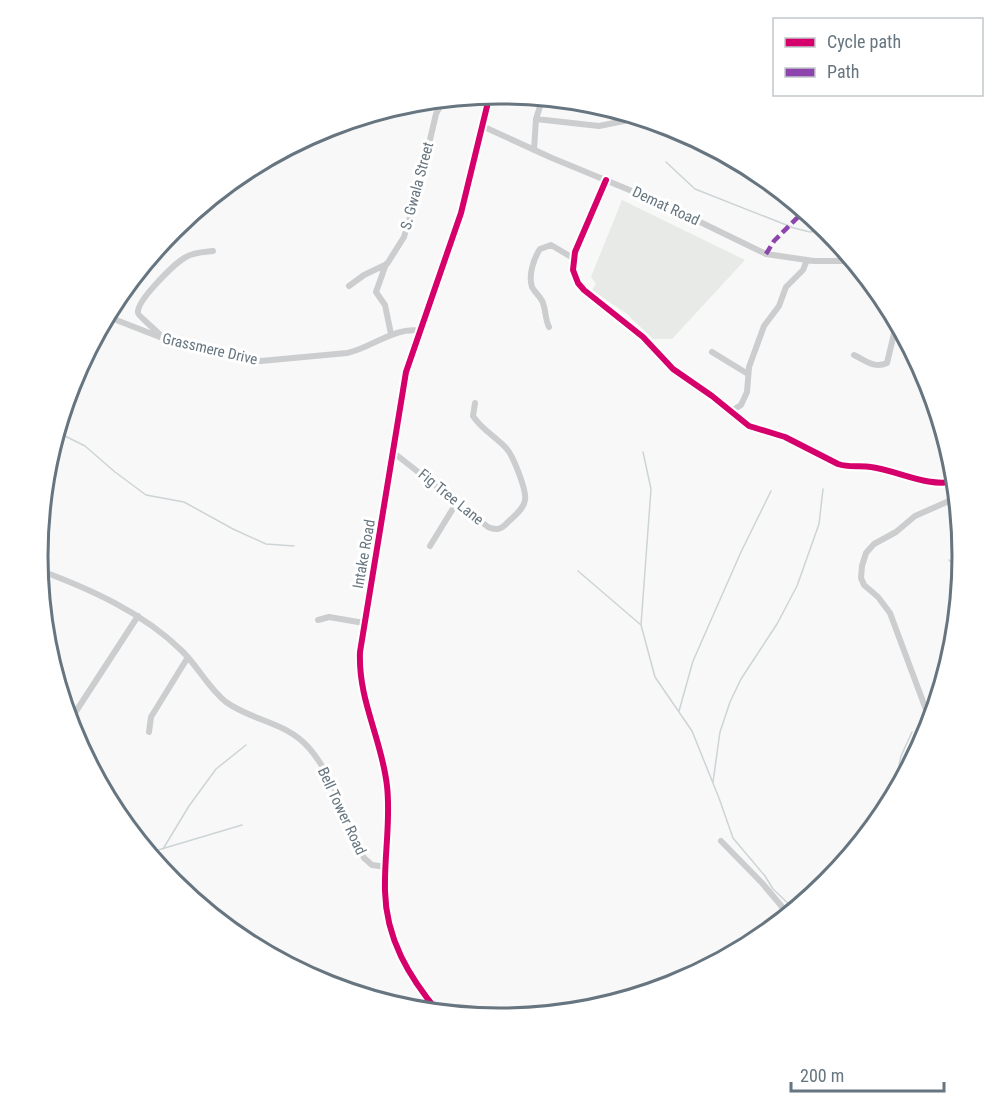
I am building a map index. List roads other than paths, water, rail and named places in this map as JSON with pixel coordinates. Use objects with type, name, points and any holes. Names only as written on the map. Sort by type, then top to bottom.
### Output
[{"type":"street","name":"Intake Road","points":[[432,1003],[407,970],[394,941],[387,912],[386,867],[389,817],[387,785],[362,692],[359,662],[406,372],[461,213],[488,104]]},
{"type":"street","points":[[534,150],[536,119],[540,105]]},
{"type":"street","name":"S. Gwala Street","points":[[391,334],[386,305],[376,292],[387,264],[406,229],[418,191],[438,107]]},
{"type":"street","points":[[536,119],[599,126],[624,121]]},
{"type":"street","name":"Demat Road","points":[[482,126],[661,203],[766,254],[807,260],[843,261]]},
{"type":"street","points":[[606,180],[573,258],[575,276],[584,290],[643,337],[673,369],[712,396],[749,426],[785,437],[843,466],[872,467],[939,484],[947,483]]},
{"type":"street","points":[[549,327],[542,301],[531,283],[534,261],[540,249],[550,245],[573,258]]},
{"type":"street","points":[[164,339],[154,327],[140,318],[138,312],[140,304],[171,268],[181,260],[194,254],[213,251]]},
{"type":"street","points":[[730,412],[741,405],[744,400],[748,389],[748,367],[764,326],[779,306],[786,287],[803,270],[807,260]]},
{"type":"street","points":[[349,286],[364,274],[387,264]]},
{"type":"street","name":"Grassmere Drive","points":[[115,320],[164,339],[268,361],[358,350],[391,334],[408,329],[421,331]]},
{"type":"street","points":[[854,355],[867,363],[885,364],[889,360],[894,334]]},
{"type":"street","points":[[712,352],[748,374]]},
{"type":"street","name":"Fig Tree Lane","points":[[394,453],[488,527],[496,530],[503,528],[525,502],[525,495],[513,458],[508,450],[476,420],[472,411],[475,403]]},
{"type":"street","points":[[926,708],[890,613],[878,597],[864,585],[861,578],[862,566],[866,553],[874,544],[896,532],[915,516],[949,501]]},
{"type":"street","points":[[430,546],[457,502]]},
{"type":"street","name":"Bell Tower Road","points":[[49,574],[82,586],[138,616],[182,650],[219,696],[227,702],[292,732],[306,744],[326,774],[364,858],[372,865],[386,867]]},
{"type":"street","points":[[76,712],[138,616]]},
{"type":"street","points":[[318,620],[329,617],[364,623]]},
{"type":"street","points":[[149,732],[151,717],[188,657]]},
{"type":"street","points":[[721,841],[784,909]]},
{"type":"waterway","points":[[666,162],[695,189],[794,228],[815,231]]},
{"type":"waterway","points":[[64,436],[85,446],[146,495],[184,502],[266,544],[294,546]]},
{"type":"waterway","points":[[643,452],[651,489],[641,625],[655,677],[692,731],[733,838],[773,889],[789,904]]},
{"type":"waterway","points":[[713,782],[720,732],[730,702],[741,679],[777,624],[797,586],[819,524],[823,489]]},
{"type":"waterway","points":[[679,711],[693,661],[741,552],[771,491]]},
{"type":"waterway","points":[[949,560],[953,564]]},
{"type":"waterway","points":[[578,571],[641,625]]},
{"type":"waterway","points":[[898,771],[901,756],[912,732]]},
{"type":"waterway","points":[[163,849],[189,806],[216,769],[246,745]]},
{"type":"waterway","points":[[157,850],[242,825]]}]
